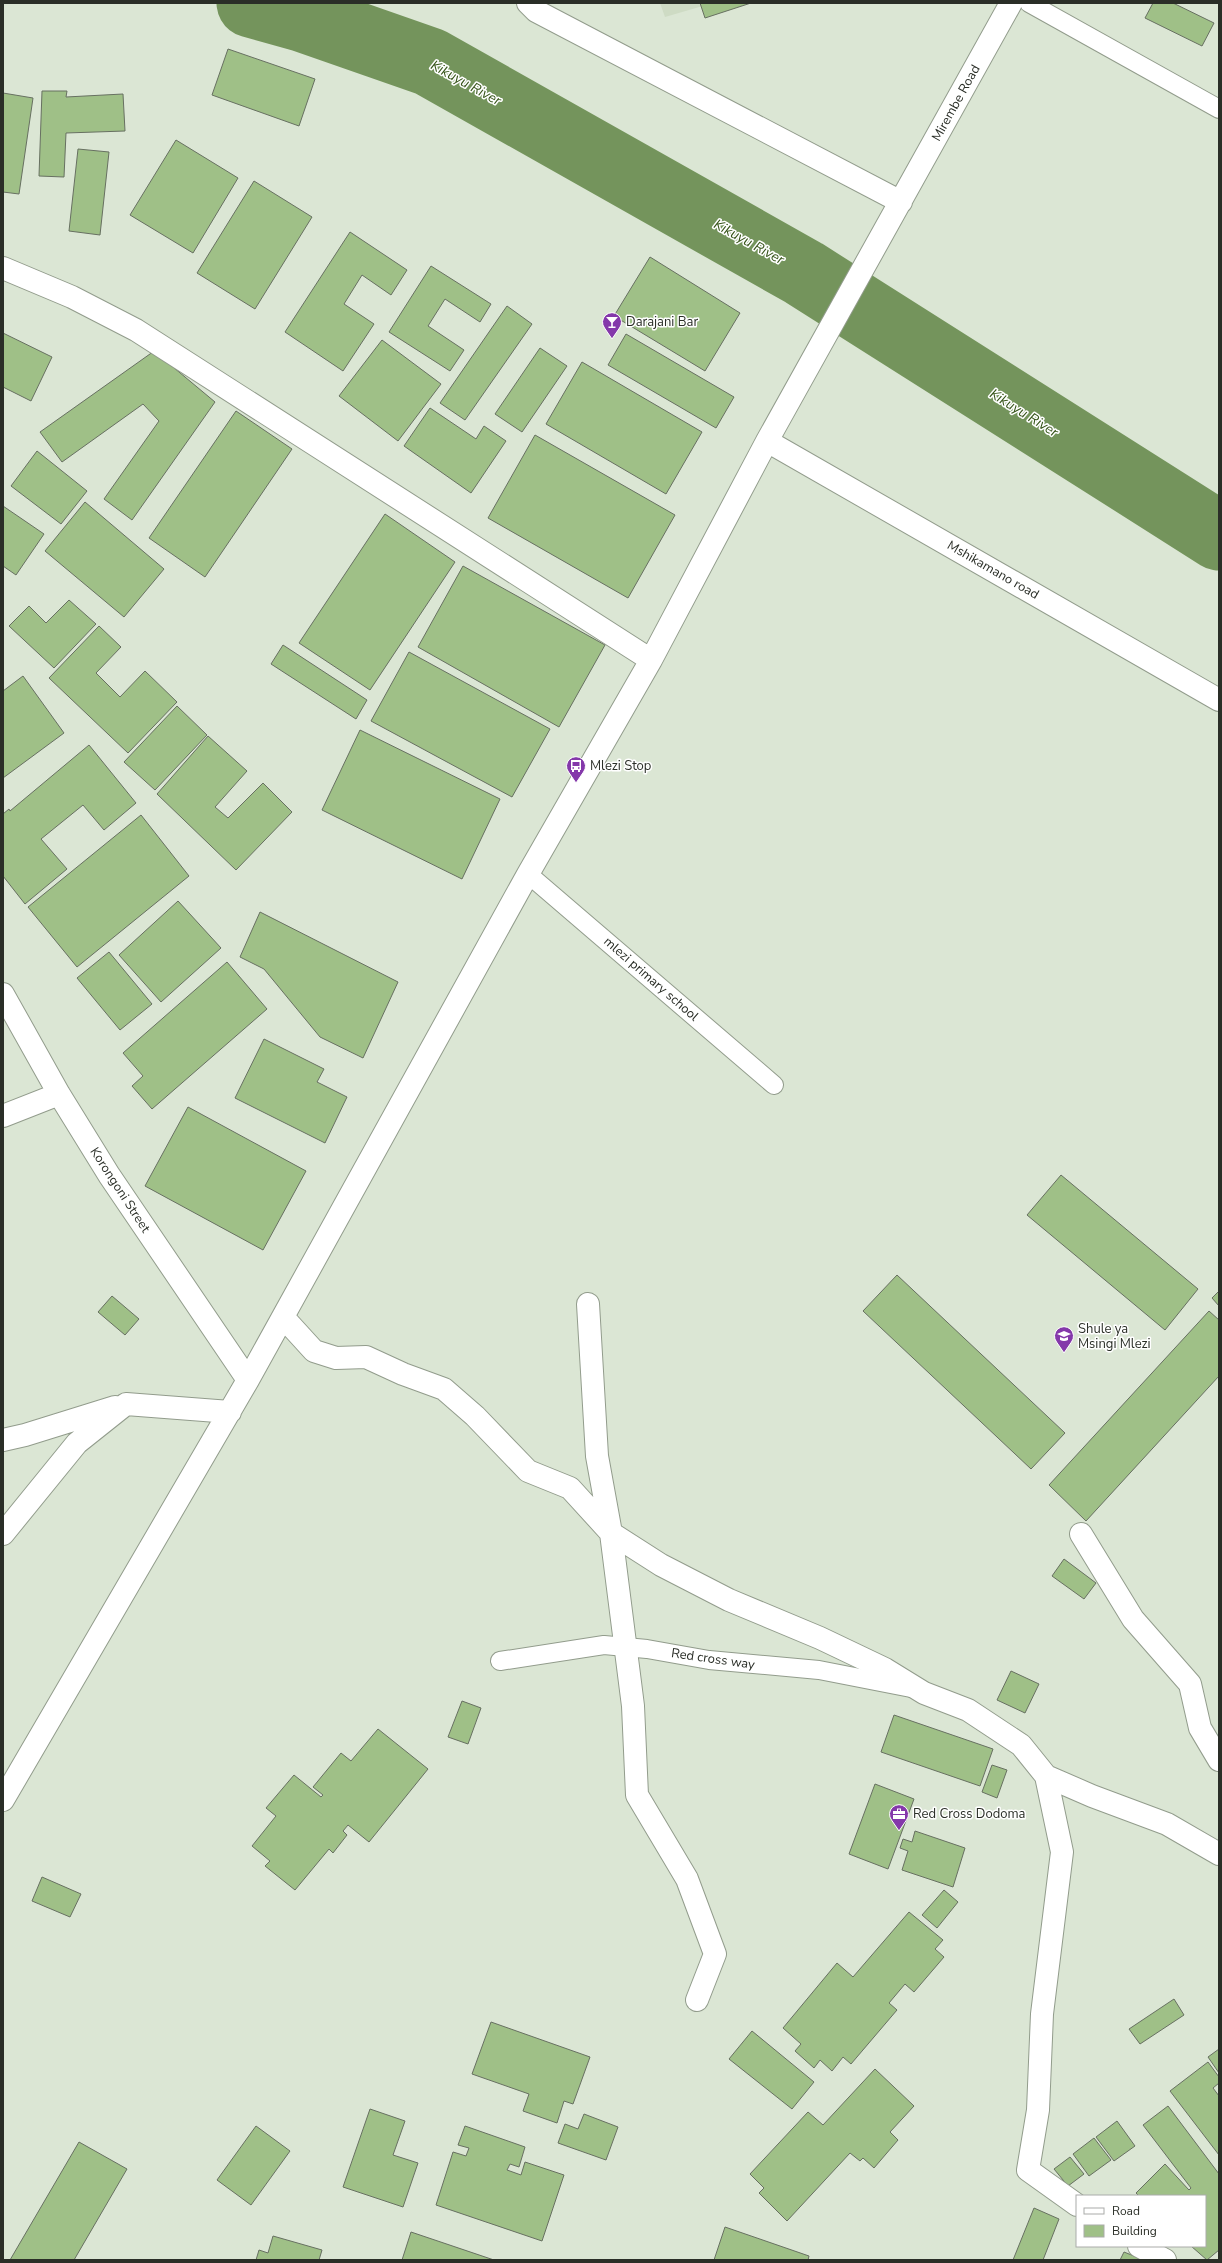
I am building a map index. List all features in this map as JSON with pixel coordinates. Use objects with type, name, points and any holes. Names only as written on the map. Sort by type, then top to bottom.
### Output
[{"type":"street","points":[[528,3],[536,11],[901,202]]},
{"type":"street","name":"Mirembe Road","points":[[3,1800],[248,1380],[528,874],[651,660],[767,441],[1011,3]]},
{"type":"street","points":[[3,268],[72,297],[136,330],[651,660]]},
{"type":"street","name":"Mshikamano road","points":[[767,441],[1219,700]]},
{"type":"street","name":"Korongoni Street","points":[[3,994],[58,1094],[109,1175],[248,1380]]},
{"type":"street","points":[[3,1116],[58,1094]]},
{"type":"street","points":[[588,1304],[597,1456],[611,1533],[633,1706],[637,1795],[687,1879],[715,1954],[697,2000]]},
{"type":"street","points":[[283,1317],[314,1351],[336,1358],[366,1357],[403,1374],[444,1389],[475,1416],[528,1471],[570,1488],[611,1533],[661,1565],[722,1596],[840,1647],[885,1669],[924,1693],[968,1710],[1021,1745],[1046,1776],[1062,1852],[1042,2014],[1038,2110],[1028,2170],[1076,2203]]},
{"type":"street","points":[[3,1534],[77,1443],[126,1404]]},
{"type":"street","points":[[3,1440],[25,1435],[126,1404],[230,1412]]},
{"type":"street","points":[[1081,1534],[1132,1619],[1190,1684],[1200,1728],[1219,1760]]},
{"type":"street","points":[[1046,1776],[1092,1796],[1167,1824],[1219,1854]]},
{"type":"street","points":[[1142,2247],[1165,2260]]},
{"type":"lane","points":[[1029,3],[1219,109]]},
{"type":"lane","name":"mlezi primary school","points":[[528,874],[774,1084]]},
{"type":"lane","name":"Red cross way","points":[[500,1661],[604,1645],[647,1649],[709,1660],[819,1670],[903,1686],[924,1693]]},
{"type":"shaded area","points":[[660,3],[713,3],[665,17]]},
{"type":"building","points":[[700,3],[751,3],[705,18]]},
{"type":"building","points":[[1153,3],[1173,3],[1214,23],[1202,46],[1145,18]]},
{"type":"building","points":[[228,49],[315,79],[299,126],[212,95]]},
{"type":"building","points":[[42,91],[67,91],[66,97],[123,94],[125,131],[66,133],[64,177],[39,176]]},
{"type":"building","points":[[3,93],[33,98],[19,194],[3,192]]},
{"type":"building","points":[[176,140],[238,178],[193,253],[130,215]]},
{"type":"building","points":[[78,149],[109,152],[100,235],[69,231]]},
{"type":"building","points":[[254,181],[312,217],[255,309],[197,273]]},
{"type":"building","points":[[350,232],[407,270],[391,295],[362,275],[344,304],[374,324],[343,371],[285,332]]},
{"type":"building","points":[[650,257],[740,313],[705,371],[614,316]]},
{"type":"building","points":[[431,266],[491,304],[480,322],[445,299],[428,326],[464,350],[450,371],[389,332]]},
{"type":"building","points":[[507,306],[532,324],[465,420],[440,403]]},
{"type":"building","points":[[3,333],[52,357],[31,401],[3,387]]},
{"type":"building","points":[[626,334],[734,397],[716,428],[608,365]]},
{"type":"building","points":[[382,340],[441,384],[398,441],[339,396]]},
{"type":"building","points":[[540,348],[567,366],[522,432],[495,414]]},
{"type":"building","points":[[157,349],[167,362],[215,402],[132,520],[104,499],[159,421],[143,404],[62,462],[40,432]]},
{"type":"building","points":[[582,362],[702,432],[666,494],[546,424]]},
{"type":"building","points":[[430,408],[476,439],[484,426],[506,441],[471,493],[404,446]]},
{"type":"building","points":[[236,411],[292,449],[205,577],[149,538]]},
{"type":"building","points":[[535,435],[675,515],[628,598],[488,518]]},
{"type":"building","points":[[37,451],[87,491],[61,524],[11,486]]},
{"type":"building","points":[[85,502],[164,569],[124,617],[45,551]]},
{"type":"building","points":[[3,506],[44,534],[16,575],[3,566]]},
{"type":"building","points":[[385,514],[455,562],[370,690],[299,643]]},
{"type":"building","points":[[463,566],[605,645],[559,727],[418,647]]},
{"type":"building","points":[[69,600],[96,624],[54,668],[9,626],[29,606],[46,623]]},
{"type":"building","points":[[99,626],[121,647],[96,673],[120,697],[145,671],[177,702],[128,753],[49,678]]},
{"type":"building","points":[[283,645],[367,700],[356,719],[271,664]]},
{"type":"building","points":[[409,652],[550,729],[512,797],[371,721]]},
{"type":"building","points":[[23,676],[64,733],[3,778],[3,691]]},
{"type":"building","points":[[177,706],[207,735],[155,790],[124,762]]},
{"type":"building","points":[[360,730],[500,799],[462,879],[322,810]]},
{"type":"building","points":[[208,736],[247,771],[215,807],[228,818],[263,783],[292,812],[236,870],[157,794]]},
{"type":"building","points":[[89,745],[136,803],[104,830],[83,805],[41,839],[67,869],[25,904],[3,876],[3,814],[9,809],[10,811]]},
{"type":"building","points":[[141,815],[189,876],[77,967],[28,907]]},
{"type":"building","points":[[178,901],[221,948],[161,1002],[119,955]]},
{"type":"building","points":[[260,912],[398,982],[363,1058],[320,1037],[264,969],[240,957]]},
{"type":"building","points":[[109,952],[152,1004],[120,1030],[77,978]]},
{"type":"building","points":[[227,962],[267,1009],[152,1109],[132,1086],[143,1076],[123,1053]]},
{"type":"building","points":[[264,1039],[324,1069],[317,1082],[347,1097],[325,1143],[235,1098]]},
{"type":"building","points":[[188,1107],[306,1171],[263,1250],[145,1186]]},
{"type":"building","points":[[1061,1175],[1198,1289],[1165,1330],[1027,1215]]},
{"type":"building","points":[[897,1275],[1065,1433],[1031,1469],[863,1311]]},
{"type":"building","points":[[1219,1291],[1219,1306],[1212,1298]]},
{"type":"building","points":[[112,1296],[139,1319],[125,1335],[98,1312]]},
{"type":"building","points":[[1209,1311],[1219,1320],[1219,1376],[1086,1521],[1049,1485]]},
{"type":"building","points":[[1064,1559],[1096,1583],[1084,1599],[1052,1576]]},
{"type":"building","points":[[1011,1671],[1039,1684],[1025,1713],[997,1700]]},
{"type":"building","points":[[462,1701],[481,1708],[468,1744],[448,1737]]},
{"type":"building","points":[[894,1715],[993,1749],[980,1786],[881,1752]]},
{"type":"building","points":[[378,1729],[428,1769],[369,1842],[348,1825],[343,1831],[347,1835],[333,1853],[329,1849],[295,1890],[265,1866],[270,1861],[252,1846],[276,1816],[266,1808],[294,1775],[321,1797],[323,1795],[313,1787],[341,1753],[351,1761]]},
{"type":"building","points":[[992,1765],[1007,1770],[997,1798],[982,1792]]},
{"type":"building","points":[[875,1784],[914,1799],[888,1869],[849,1854]]},
{"type":"building","points":[[915,1831],[965,1848],[953,1887],[902,1870],[908,1851],[900,1848],[903,1839],[912,1842]]},
{"type":"building","points":[[42,1877],[81,1894],[70,1917],[32,1901]]},
{"type":"building","points":[[944,1890],[958,1902],[937,1928],[922,1915]]},
{"type":"building","points":[[909,1912],[943,1940],[935,1949],[944,1957],[914,1992],[905,1984],[889,2003],[897,2010],[851,2064],[843,2057],[832,2071],[820,2060],[814,2068],[795,2051],[801,2044],[783,2028],[837,1963],[853,1977]]},
{"type":"building","points":[[1174,1999],[1184,2015],[1140,2044],[1129,2029]]},
{"type":"building","points":[[491,2022],[590,2057],[573,2104],[564,2101],[557,2123],[523,2111],[529,2094],[472,2074]]},
{"type":"building","points":[[752,2031],[814,2082],[792,2109],[729,2059]]},
{"type":"building","points":[[1219,2049],[1219,2073],[1208,2057]]},
{"type":"building","points":[[1208,2062],[1219,2077],[1219,2083],[1213,2088],[1219,2096],[1219,2155],[1170,2091]]},
{"type":"building","points":[[875,2069],[914,2106],[890,2132],[898,2140],[874,2168],[863,2158],[860,2161],[850,2153],[787,2221],[759,2193],[764,2188],[750,2174],[808,2112],[823,2125]]},
{"type":"building","points":[[1168,2106],[1219,2174],[1219,2250],[1207,2260],[1192,2247],[1206,2247],[1206,2195],[1138,2195],[1136,2193],[1165,2164],[1189,2190],[1191,2188],[1143,2125]]},
{"type":"building","points":[[370,2109],[405,2121],[393,2155],[418,2163],[403,2207],[343,2187]]},
{"type":"building","points":[[584,2114],[618,2127],[606,2160],[558,2143],[565,2124],[578,2129]]},
{"type":"building","points":[[1117,2121],[1135,2146],[1114,2161],[1096,2137]]},
{"type":"building","points":[[256,2126],[290,2151],[251,2205],[217,2180]]},
{"type":"building","points":[[465,2126],[525,2147],[519,2167],[510,2164],[507,2170],[521,2175],[525,2162],[564,2175],[542,2241],[436,2205],[453,2152],[466,2156],[469,2148],[458,2145]]},
{"type":"building","points":[[1094,2138],[1111,2160],[1089,2176],[1073,2154]]},
{"type":"building","points":[[79,2142],[127,2169],[74,2260],[10,2260]]},
{"type":"building","points":[[1070,2157],[1084,2174],[1068,2186],[1054,2169]]},
{"type":"building","points":[[1034,2208],[1059,2219],[1043,2260],[1013,2260]]},
{"type":"building","points":[[725,2227],[809,2256],[808,2260],[714,2260]]},
{"type":"building","points":[[411,2232],[494,2260],[402,2260]]},
{"type":"building","points":[[273,2236],[322,2250],[319,2260],[256,2260],[259,2250],[268,2253]]},
{"type":"building","points":[[1124,2252],[1144,2260],[1120,2260]]},
{"type":"waterway","name":"Kikuyu River","points":[[251,3],[301,17],[430,62],[804,273],[1219,536]]},
{"type":"place","name":"Darajani Bar","points":[[612,339]]},
{"type":"place","name":"Mlezi Stop","points":[[576,783]]},
{"type":"place","name":"Shule ya Msingi Mlezi","points":[[1064,1353]]},
{"type":"place","name":"Red Cross Dodoma","points":[[899,1831]]}]
